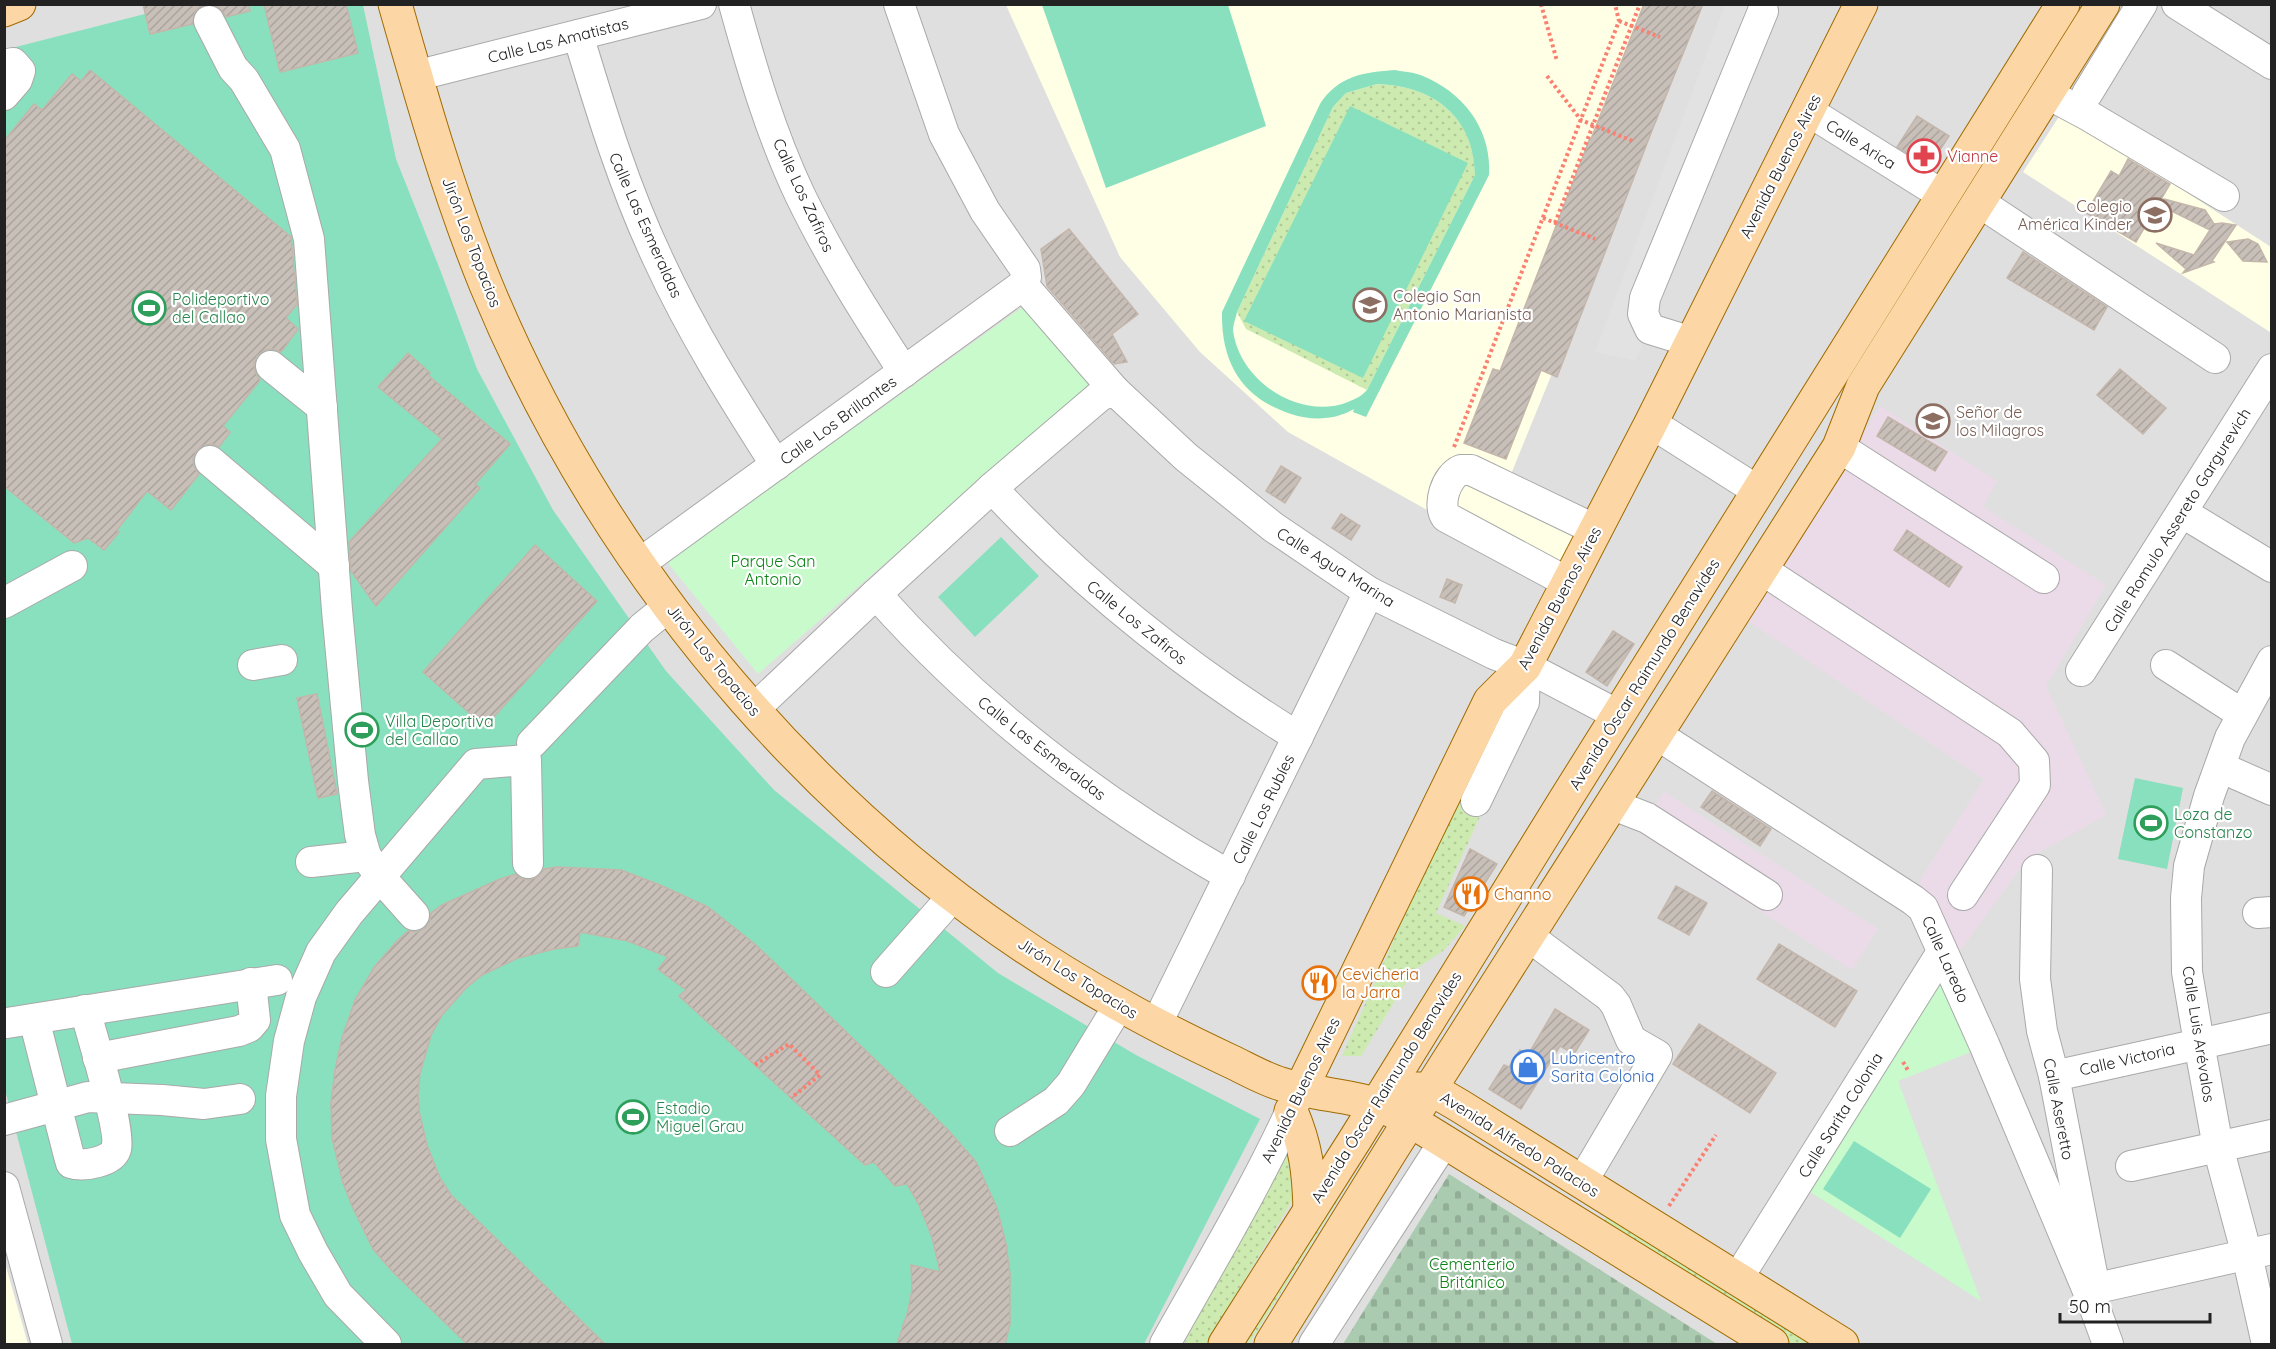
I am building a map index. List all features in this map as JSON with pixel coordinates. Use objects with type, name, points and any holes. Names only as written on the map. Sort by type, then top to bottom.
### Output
[{"type":"main road","points":[[4,10],[19,4]]},
{"type":"main road","name":"Jirón Los Topacios","points":[[395,4],[449,187],[487,286],[530,380],[569,453],[639,564],[669,606],[753,710],[873,830],[953,896],[1048,962],[1119,1005],[1277,1084],[1296,1100]]},
{"type":"main road","name":"Avenida Buenos Aires","points":[[1296,1100],[1490,701],[1525,666],[1651,423],[1861,4]]},
{"type":"main road","name":"Avenida Óscar Raimundo Benavides","points":[[1225,1344],[2063,4]]},
{"type":"main road","points":[[1271,1344],[1839,447],[1863,386],[2103,4]]},
{"type":"main road","points":[[2029,58],[2052,85]]},
{"type":"main road","points":[[1758,491],[1758,574]]},
{"type":"main road","points":[[1718,556],[1758,574]]},
{"type":"main road","name":"Avenida Alfredo Palacios","points":[[1296,1100],[1381,1096],[1431,1089],[1842,1344]]},
{"type":"main road","name":"Avenida Alfredo Palacios","points":[[1381,1096],[1411,1121],[1444,1142],[1772,1344]]},
{"type":"main road","points":[[1296,1100],[1307,1159],[1310,1210]]},
{"type":"main road","points":[[1573,1223],[1588,1186]]},
{"type":"street","name":"Calle Las Amatistas","points":[[415,76],[701,4]]},
{"type":"street","name":"Calle Los Zafiros","points":[[734,4],[760,97],[799,193],[847,285],[904,372]]},
{"type":"street","points":[[899,4],[944,134],[985,211],[1024,277]]},
{"type":"street","points":[[2087,94],[2142,4]]},
{"type":"street","points":[[2177,4],[2271,64]]},
{"type":"street","points":[[1692,342],[1650,329],[1643,314],[1645,298],[1763,11]]},
{"type":"street","points":[[209,21],[233,68],[244,80],[285,149],[309,239],[334,566],[360,835],[373,867],[414,915]]},
{"type":"street","name":"Calle Las Esmeraldas","points":[[578,35],[613,149],[658,259],[712,365],[776,465]]},
{"type":"street","points":[[4,65],[13,63],[20,71],[17,80],[4,95]]},
{"type":"street","points":[[2052,85],[2224,196]]},
{"type":"street","name":"Calle Arica","points":[[1808,111],[1944,196]]},
{"type":"street","points":[[1979,202],[2215,358]]},
{"type":"street","name":"Calle Los Brillantes","points":[[639,564],[904,372],[1024,277]]},
{"type":"street","name":"Calle Agua Marina","points":[[1024,277],[1115,391],[1186,457],[1273,527],[1369,592],[1494,654],[1525,666],[1618,715]]},
{"type":"street","points":[[271,366],[322,407]]},
{"type":"street","name":"Calle Romulo Assereto Gargurevich","points":[[2081,671],[2183,513],[2271,369]]},
{"type":"street","points":[[753,710],[993,488],[1101,394],[1115,391]]},
{"type":"street","points":[[1651,423],[1758,491]]},
{"type":"street","points":[[1839,447],[2044,578]]},
{"type":"street","points":[[210,461],[334,566]]},
{"type":"street","points":[[1569,583],[1446,517],[1442,507],[1445,491],[1455,474],[1461,470],[1471,470],[1596,530]]},
{"type":"street","name":"Calle Los Zafiros","points":[[993,488],[1065,563],[1139,626],[1216,684],[1298,737]]},
{"type":"street","points":[[2183,513],[2271,567]]},
{"type":"street","points":[[4,603],[72,566]]},
{"type":"street","points":[[1758,574],[2010,733],[2034,761],[2035,785],[1964,895]]},
{"type":"street","name":"Calle Los Rubíes","points":[[1156,1025],[1369,592]]},
{"type":"street","name":"Calle Las Esmeraldas","points":[[876,594],[916,639],[957,679],[1042,752],[1133,818],[1230,876]]},
{"type":"street","points":[[532,742],[642,628],[669,606]]},
{"type":"street","name":"Calle Luis Arévalos","points":[[2267,1344],[2259,1252],[2218,1147],[2199,1043],[2187,972],[2186,898],[2189,867],[2209,796],[2242,714],[2271,661]]},
{"type":"street","points":[[2166,665],[2242,714]]},
{"type":"street","points":[[1476,801],[1524,702],[1525,666]]},
{"type":"street","name":"Calle Laredo","points":[[1656,734],[1919,904],[1931,924],[2092,1294]]},
{"type":"street","points":[[386,1344],[338,1295],[295,1215],[287,1179],[281,1128],[281,1096],[289,1041],[301,997],[321,952],[349,913],[373,867],[476,764],[526,760],[528,863]]},
{"type":"street","points":[[2220,767],[2271,790]]},
{"type":"street","points":[[1611,804],[1647,818],[1767,895]]},
{"type":"street","points":[[311,862],[373,867]]},
{"type":"street","name":"Calle Aseretto","points":[[2037,870],[2035,979],[2042,1031],[2054,1076],[2092,1294],[2108,1344]]},
{"type":"street","points":[[886,972],[953,896]]},
{"type":"street","points":[[1528,936],[1610,997],[1616,1005],[1631,1040],[1657,1055],[1588,1186]]},
{"type":"street","name":"Calle Sarita Colonia","points":[[1738,1278],[1942,952]]},
{"type":"street","points":[[85,1010],[98,1058],[109,1098],[117,1148],[107,1159],[77,1165],[71,1163],[56,1106],[20,1021],[85,1010],[264,981],[255,1020],[249,1027],[239,1031],[98,1058]]},
{"type":"street","points":[[1010,1131],[1056,1101],[1071,1084],[1119,1005]]},
{"type":"street","name":"Calle Victoria","points":[[2054,1076],[2271,1028]]},
{"type":"street","points":[[4,1120],[88,1097],[204,1104],[240,1099]]},
{"type":"street","name":"Avenida Buenos Aires","points":[[1165,1344],[1253,1187],[1296,1100]]},
{"type":"street","points":[[2131,1166],[2271,1135]]},
{"type":"street","points":[[1314,1344],[1444,1142]]},
{"type":"street","points":[[4,1187],[46,1344]]},
{"type":"street","points":[[2092,1294],[2259,1252]]},
{"type":"path","points":[[1541,4],[1557,61]]},
{"type":"path","points":[[1453,450],[1619,21],[1615,4]]},
{"type":"path","points":[[1555,223],[1640,4]]},
{"type":"path","points":[[1619,21],[1660,37]]},
{"type":"path","points":[[1547,76],[1581,120],[1635,142]]},
{"type":"path","points":[[1543,218],[1595,239]]},
{"type":"path","points":[[755,1065],[789,1044],[820,1075],[791,1098]]},
{"type":"path","points":[[1656,1227],[1716,1135]]},
{"type":"shaded area","points":[[5,5],[2271,5],[2271,1344],[5,1344]]},
{"type":"shaded area","name":"Colegio San Antonio Marianista","points":[[1006,5],[1702,5],[1509,479],[1583,517],[1552,580],[1288,432],[1200,352],[1120,257]]},
{"type":"shaded area","points":[[1725,5],[1775,5],[1636,361],[1595,352]]},
{"type":"shaded area","name":"Colegio América Kinder","points":[[2062,112],[2271,247],[2270,332],[2023,172]]},
{"type":"shaded area","points":[[1880,406],[1997,481],[1983,507],[2106,585],[2046,686],[2106,815],[2027,859],[1954,959],[1919,882],[1984,779],[1748,621]]},
{"type":"shaded area","points":[[1664,792],[1878,929],[1852,970],[1638,832]]},
{"type":"shaded area","points":[[5,1263],[28,1344],[5,1344]]},
{"type":"green space","name":"Villa Deportiva del Callao","points":[[180,5],[363,5],[396,159],[477,369],[553,510],[666,671],[774,790],[998,973],[1136,1055],[1260,1119],[1144,1344],[72,1344],[5,1090],[4,50]]},
{"type":"green space","points":[[1042,5],[1228,5],[1266,126],[1106,188]]},
{"type":"green space","points":[[1395,70],[1423,76],[1438,83],[1463,103],[1480,128],[1486,143],[1489,175],[1366,417],[1353,412],[1354,409],[1331,417],[1315,418],[1291,414],[1259,398],[1238,376],[1225,347],[1222,312],[1320,104],[1343,81],[1362,74]],"holes":[[[1377,84],[1397,86],[1432,98],[1447,108],[1467,136],[1473,154],[1475,175],[1367,390],[1351,401],[1330,406],[1311,406],[1292,401],[1259,380],[1247,365],[1238,349],[1233,330],[1237,312],[1333,107],[1346,93]]]},
{"type":"green space","points":[[1377,84],[1416,91],[1447,108],[1467,136],[1473,154],[1475,175],[1367,390],[1246,329],[1237,312],[1333,107],[1346,93]]},
{"type":"green space","points":[[1350,106],[1468,163],[1363,378],[1244,321]]},
{"type":"green space","name":"Parque San Antonio","points":[[1031,301],[1099,377],[758,674],[667,562]]},
{"type":"green space","points":[[1001,537],[1039,576],[975,637],[938,597]]},
{"type":"green space","points":[[1534,698],[1436,913],[1465,926],[1443,951],[1414,970],[1361,1056],[1342,1056],[1491,722]]},
{"type":"green space","name":"Loza de Constanzo","points":[[2135,778],[2183,788],[2167,869],[2118,859]]},
{"type":"green space","points":[[1940,976],[1981,1048],[1898,1081],[1981,1301],[1807,1190]]},
{"type":"green space","points":[[1854,1141],[1931,1189],[1900,1238],[1823,1189]]},
{"type":"green space","points":[[1361,1148],[1367,1153],[1249,1344],[1238,1344]]},
{"type":"green space","points":[[1285,1149],[1291,1161],[1298,1191],[1206,1344],[1184,1344]]},
{"type":"green space","name":"Cementerio Británico","points":[[1449,1174],[1717,1344],[1343,1344]]},
{"type":"green space","points":[[1610,1211],[1819,1344],[1787,1344],[1599,1228]]},
{"type":"building","points":[[143,4],[206,4],[195,11],[193,24],[150,34]]},
{"type":"building","points":[[212,4],[249,4],[250,11],[226,17],[219,7]]},
{"type":"building","points":[[264,4],[346,4],[358,53],[280,72]]},
{"type":"building","points":[[1644,4],[1703,4],[1557,377],[1541,370],[1506,459],[1464,443],[1493,369],[1500,371]]},
{"type":"building","name":"Polideportivo del Callao","points":[[90,70],[291,237],[297,304],[286,318],[298,329],[281,352],[273,349],[265,350],[257,356],[254,364],[255,372],[260,380],[223,426],[230,432],[219,447],[212,444],[197,450],[193,459],[199,474],[171,510],[147,491],[104,550],[88,538],[74,543],[4,486],[4,141],[34,104],[42,110],[72,74],[81,81]]},
{"type":"building","points":[[1917,116],[1949,136],[1934,159],[1922,162],[1897,147]]},
{"type":"building","points":[[2128,159],[2170,184],[2136,242],[2086,213],[2111,171],[2119,176]]},
{"type":"building","points":[[2164,199],[2205,210],[2214,224],[2236,225],[2212,261],[2214,262],[2183,273],[2186,269],[2156,243],[2194,255],[2210,230],[2161,206]]},
{"type":"building","points":[[1069,229],[1138,314],[1112,334],[1127,362],[1114,364],[1047,286],[1041,249]]},
{"type":"building","points":[[2248,239],[2258,244],[2267,262],[2243,261],[2227,242]]},
{"type":"building","points":[[2023,252],[2107,307],[2094,330],[2007,278]]},
{"type":"building","points":[[408,353],[430,373],[429,376],[510,444],[475,484],[480,488],[376,606],[351,571],[349,542],[442,439],[378,387]]},
{"type":"building","points":[[2120,369],[2166,408],[2143,434],[2097,395]]},
{"type":"building","points":[[1888,417],[1947,452],[1935,471],[1877,436]]},
{"type":"building","points":[[1281,466],[1301,478],[1285,503],[1266,491]]},
{"type":"building","points":[[1341,514],[1360,526],[1351,540],[1332,528]]},
{"type":"building","points":[[1907,530],[1962,567],[1949,587],[1894,550]]},
{"type":"building","points":[[535,545],[597,601],[485,727],[423,672]]},
{"type":"building","points":[[1447,579],[1462,585],[1455,603],[1440,597]]},
{"type":"building","points":[[1613,631],[1634,644],[1607,686],[1586,672]]},
{"type":"building","points":[[317,694],[337,794],[318,798],[297,698]]},
{"type":"building","points":[[1712,791],[1771,829],[1760,846],[1701,807]]},
{"type":"building","points":[[1470,849],[1497,864],[1464,916],[1444,907]]},
{"type":"building","points":[[557,867],[621,870],[708,907],[756,945],[949,1131],[976,1162],[997,1208],[1006,1244],[1010,1274],[1010,1324],[1005,1344],[897,1344],[912,1290],[911,1265],[940,1272],[932,1237],[919,1205],[907,1184],[895,1186],[874,1162],[865,1165],[679,996],[686,990],[658,969],[668,957],[628,941],[580,932],[578,946],[518,958],[482,975],[466,988],[442,1015],[431,1035],[420,1073],[419,1111],[427,1145],[440,1178],[451,1195],[605,1344],[467,1344],[392,1271],[373,1249],[352,1206],[343,1183],[332,1138],[331,1103],[335,1070],[342,1038],[355,1000],[375,966],[397,941],[408,931],[417,932],[425,928],[430,921],[431,913],[442,905],[500,879],[516,874],[520,878],[529,880],[537,877],[544,869]]},
{"type":"building","points":[[1676,886],[1707,903],[1689,935],[1658,918]]},
{"type":"building","points":[[1779,944],[1857,991],[1835,1027],[1757,979]]},
{"type":"building","points":[[1555,1009],[1589,1030],[1574,1054],[1560,1046],[1521,1109],[1489,1089],[1504,1065],[1509,1067],[1520,1050],[1528,1055]]},
{"type":"building","points":[[1699,1024],[1776,1073],[1750,1113],[1673,1064]]},
{"type":"place","name":"Vianne","points":[[1924,156]]},
{"type":"place","name":"Colegio América Kinder","points":[[2155,215]]},
{"type":"place","name":"Colegio San Antonio Marianista","points":[[1370,305]]},
{"type":"place","name":"Polideportivo del Callao","points":[[149,308]]},
{"type":"place","name":"Señor de los Milagros","points":[[1933,421]]},
{"type":"place","name":"Villa Deportiva del Callao","points":[[362,730]]},
{"type":"place","name":"Loza de Constanzo","points":[[2151,823]]},
{"type":"place","name":"Channo","points":[[1471,894]]},
{"type":"place","name":"Cevicheria la Jarra","points":[[1319,983]]},
{"type":"place","name":"Lubricentro Sarita Colonia","points":[[1528,1067]]},
{"type":"place","name":"Estadio Miguel Grau","points":[[633,1117]]}]
